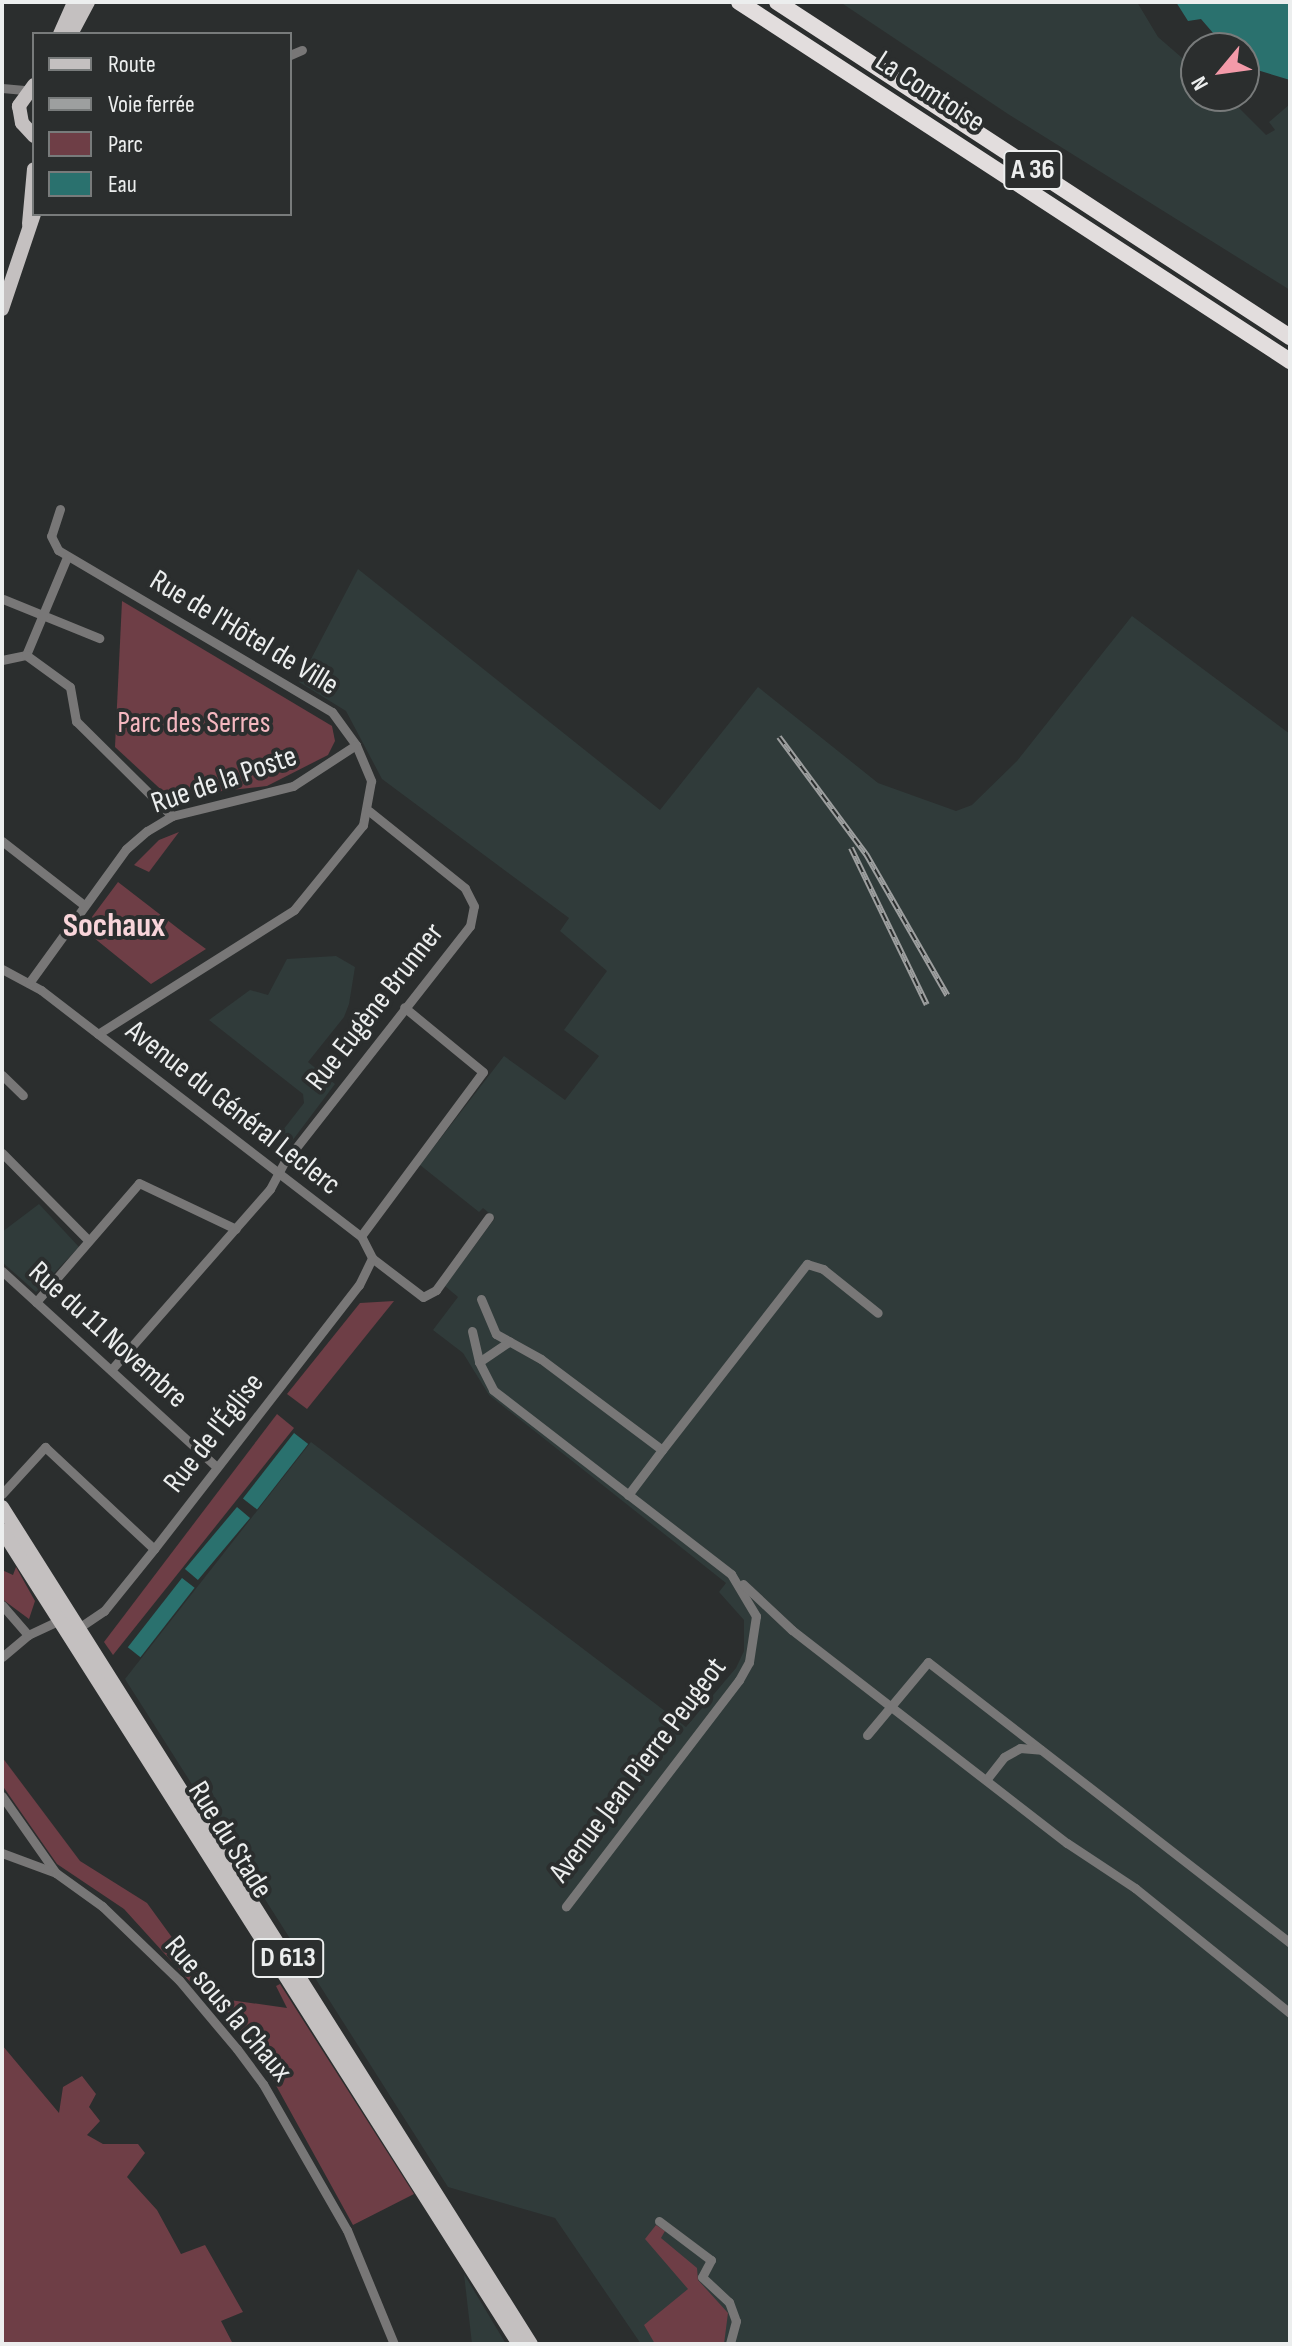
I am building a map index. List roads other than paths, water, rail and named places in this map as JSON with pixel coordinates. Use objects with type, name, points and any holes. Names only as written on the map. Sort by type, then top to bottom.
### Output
[{"type":"highway","name":"La Comtoise","points":[[739,2],[1290,361]]},
{"type":"highway","name":"La Comtoise","points":[[777,2],[1290,337]]},
{"type":"main road","points":[[61,32],[74,2]]},
{"type":"main road","points":[[72,32],[88,2]]},
{"type":"main road","points":[[30,88],[19,106],[32,136]]},
{"type":"main road","points":[[2,309],[32,221]]},
{"type":"main road","name":"D 613","points":[[2,1507],[80,1627]]},
{"type":"main road","name":"D 613","points":[[2,1530],[59,1618]]},
{"type":"main road","name":"Rue du Stade","points":[[59,1618],[491,2291]]},
{"type":"main road","name":"Rue du Stade","points":[[80,1627],[491,2291]]},
{"type":"main road","name":"D 613","points":[[491,2291],[519,2344]]},
{"type":"main road","name":"D 613","points":[[491,2291],[531,2344]]},
{"type":"street","points":[[292,54],[302,50]]},
{"type":"street","points":[[2,88],[30,88]]},
{"type":"street","points":[[2,88],[19,106]]},
{"type":"street","points":[[26,655],[67,557],[51,536],[60,509]]},
{"type":"street","name":"Rue de l'Hôtel de Ville","points":[[67,557],[294,685],[338,717],[370,773],[369,811]]},
{"type":"street","points":[[3,599],[99,638]]},
{"type":"street","points":[[2,660],[26,655],[70,687],[76,721],[172,816]]},
{"type":"street","name":"Rue de la Poste","points":[[29,983],[132,843],[172,816],[293,786],[356,745]]},
{"type":"street","points":[[98,1034],[284,919],[313,891],[369,811]]},
{"type":"street","name":"Rue Eugène Brunner","points":[[111,1370],[236,1229],[404,1007],[470,926],[471,897],[369,811]]},
{"type":"street","points":[[2,841],[84,905]]},
{"type":"street","name":"Avenue du Général Leclerc","points":[[2,969],[29,983],[98,1034],[361,1236],[372,1258],[423,1297],[436,1290],[489,1217]]},
{"type":"street","points":[[410,981],[419,988]]},
{"type":"street","points":[[361,1236],[483,1072],[404,1007]]},
{"type":"street","points":[[2,1075],[23,1095]]},
{"type":"street","points":[[2,1153],[88,1240]]},
{"type":"street","points":[[36,1302],[139,1183],[236,1229]]},
{"type":"street","name":"Rue de l'Église","points":[[80,1627],[104,1611],[154,1549],[359,1285],[372,1258]]},
{"type":"street","points":[[628,1495],[807,1264],[823,1269],[878,1313]]},
{"type":"street","name":"Rue du 11 Novembre","points":[[2,1271],[217,1467]]},
{"type":"street","points":[[481,1299],[488,1323],[662,1450]]},
{"type":"street","name":"Avenue Jean Pierre Peugeot","points":[[472,1331],[479,1362],[493,1390],[731,1574],[792,1630],[986,1780],[1135,1888],[1290,2013]]},
{"type":"street","points":[[479,1362],[510,1341]]},
{"type":"street","points":[[2,1494],[45,1447],[154,1549]]},
{"type":"street","name":"Avenue Jean Pierre Peugeot","points":[[566,1906],[749,1662],[756,1616],[731,1574]]},
{"type":"street","points":[[2,1605],[28,1635]]},
{"type":"street","points":[[2,1657],[28,1635],[59,1618],[80,1627],[77,1647]]},
{"type":"street","points":[[867,1735],[928,1662],[1290,1943]]},
{"type":"street","points":[[986,1780],[1004,1757],[1020,1748],[1041,1750]]},
{"type":"street","points":[[2,1796],[56,1873]]},
{"type":"street","name":"Rue sous la Chaux","points":[[2,1853],[56,1873],[149,1950],[263,2084],[347,2230],[394,2344]]},
{"type":"street","points":[[659,2221],[711,2260],[702,2277],[729,2302],[736,2321],[730,2344]]},
{"type":"water","points":[[1176,2],[1290,2],[1290,80],[1260,71],[1260,32],[1212,32],[1201,19],[1188,21]]},
{"type":"water","points":[[294,1433],[308,1444],[257,1509],[243,1498]]},
{"type":"water","points":[[237,1507],[250,1518],[198,1580],[185,1569]]},
{"type":"water","points":[[182,1578],[195,1588],[140,1657],[128,1647]]},
{"type":"railway","points":[[779,737],[866,854],[947,995]]},
{"type":"railway","points":[[851,848],[927,1005]]},
{"type":"district","name":"Sochaux","points":[[114,926]]},
{"type":"park label","name":"Parc des Serres","points":[[194,723]]}]
